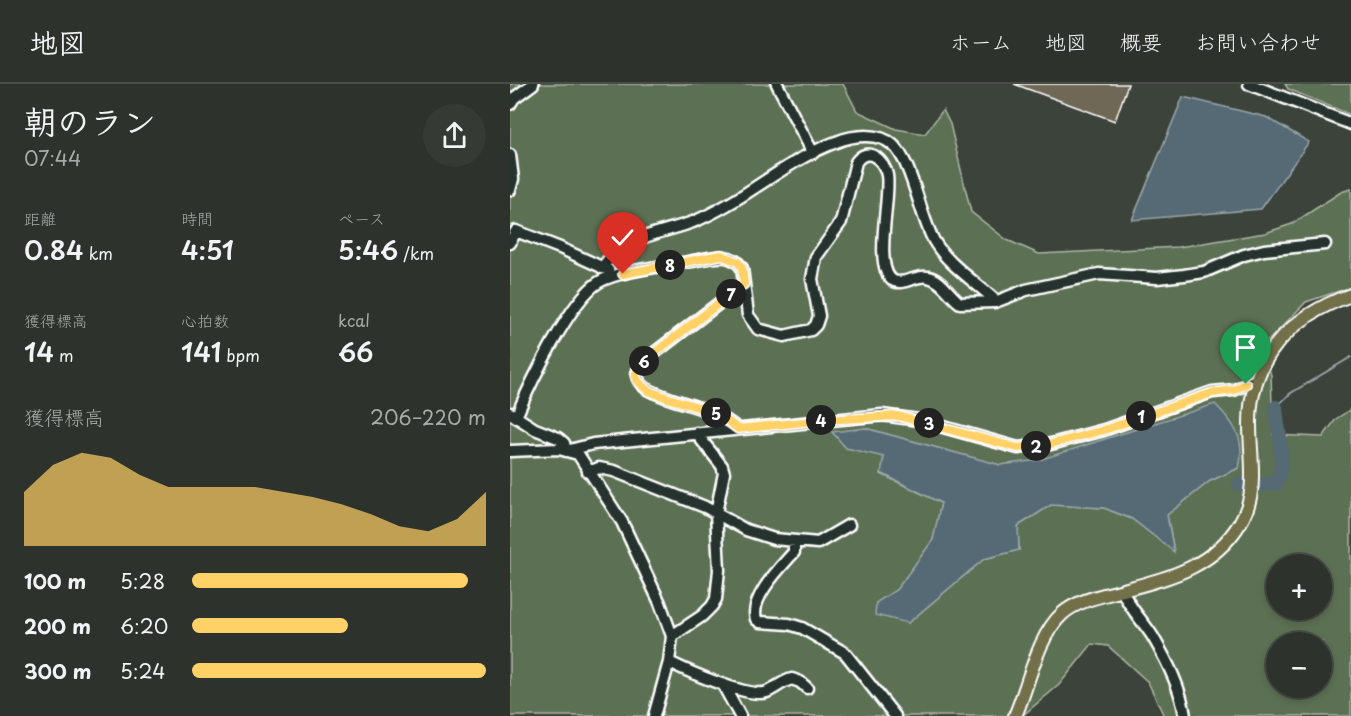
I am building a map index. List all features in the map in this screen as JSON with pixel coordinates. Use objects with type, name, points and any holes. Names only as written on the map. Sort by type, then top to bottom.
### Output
[{"type":"main road","points":[[1015,716],[1040,645],[1063,614],[1092,598],[1189,571],[1217,551],[1240,524],[1252,488],[1250,424],[1256,380],[1267,357],[1299,320],[1321,307],[1351,295]]},
{"type":"street","points":[[510,104],[514,98],[533,84]]},
{"type":"street","points":[[777,84],[813,153]]},
{"type":"street","points":[[1249,84],[1274,88],[1351,124]]},
{"type":"street","points":[[602,268],[617,250],[632,241],[669,231],[715,211],[813,153],[854,137],[872,137],[893,145],[910,177],[927,227],[936,244],[996,301]]},
{"type":"street","points":[[566,451],[564,442],[535,429],[513,415],[534,374],[583,298],[600,281],[623,274],[721,255],[738,262],[742,268],[748,315],[758,329],[784,336],[801,334],[816,325],[819,316],[812,279],[816,256],[841,222],[856,162],[860,156],[867,153],[874,155],[880,161],[887,175],[883,249],[887,272],[892,279],[898,282],[926,276],[933,278],[960,303],[996,301],[1026,290],[1100,274],[1157,278],[1184,276],[1204,272],[1244,255],[1264,250],[1325,244]]},
{"type":"street","points":[[510,155],[513,179],[510,190]]},
{"type":"street","points":[[510,243],[516,231],[602,268],[623,274]]},
{"type":"street","points":[[738,429],[708,409],[647,390],[639,383],[635,373],[636,368],[644,361],[744,284]]},
{"type":"street","points":[[566,451],[593,444],[696,433],[823,420],[898,416],[1018,448],[1051,444],[1104,430],[1212,393],[1234,390],[1256,380]]},
{"type":"street","points":[[672,636],[702,616],[716,598],[720,555],[716,513],[724,473],[722,466],[696,433]]},
{"type":"street","points":[[510,451],[559,449],[578,454],[622,522],[660,603],[672,636],[669,662],[654,716]]},
{"type":"street","points":[[588,472],[599,468],[614,471],[716,513],[759,535],[818,543],[849,525]]},
{"type":"street","points":[[794,541],[794,552],[769,581],[756,606],[756,619],[760,622],[795,626],[845,653],[896,716]]},
{"type":"street","points":[[1122,590],[1125,599],[1153,637],[1176,682],[1185,716]]},
{"type":"street","points":[[669,662],[723,685],[765,693],[792,679],[807,688]]},
{"type":"street","points":[[723,685],[740,716]]},
{"type":"green space","points":[[510,84],[843,84],[857,111],[896,129],[925,134],[943,110],[950,124],[971,212],[1007,240],[1039,254],[1179,247],[1265,233],[1292,224],[1341,192],[1351,189],[1351,287],[1306,302],[1263,346],[1271,375],[1273,435],[1323,437],[1336,419],[1351,409],[1351,716],[1164,716],[1148,682],[1108,646],[1092,644],[1059,685],[1022,716],[510,716]],"holes":[[[865,428],[1000,465],[1039,461],[1239,468],[1210,481],[1167,515],[1174,551],[1132,519],[1104,508],[1051,505],[1018,526],[1019,550],[984,559],[908,623],[876,603],[897,589],[933,540],[941,503],[881,474],[884,457]]]},
{"type":"green space","points":[[1285,84],[1351,84],[1351,115],[1288,89]]},
{"type":"water","points":[[1183,97],[1266,117],[1309,142],[1261,209],[1132,220]]},
{"type":"water","points":[[1215,404],[1228,418],[1240,441],[1239,468],[1210,481],[1167,515],[1174,552],[1132,519],[1104,508],[1051,505],[1018,526],[1019,550],[984,559],[908,623],[875,615],[876,603],[897,589],[933,540],[941,503],[881,473],[884,457],[846,448],[832,432],[865,428],[1000,465],[1039,460]]},
{"type":"building","points":[[1014,84],[1128,84],[1115,121]]},
{"type":"waterway","points":[[1276,407],[1291,393],[1351,357]]},
{"type":"waterway","points":[[1261,485],[1277,483],[1280,473],[1281,445],[1276,407]]},
{"type":"waterway","points":[[1239,484],[1247,485]]},
{"type":"route","points":[[623,274],[721,255],[738,262],[742,268],[744,284],[644,361],[636,368],[635,373],[639,383],[647,390],[708,409],[738,429],[882,415],[898,416],[1018,448],[1051,444],[1104,430],[1212,393],[1234,390],[1246,384]]}]
